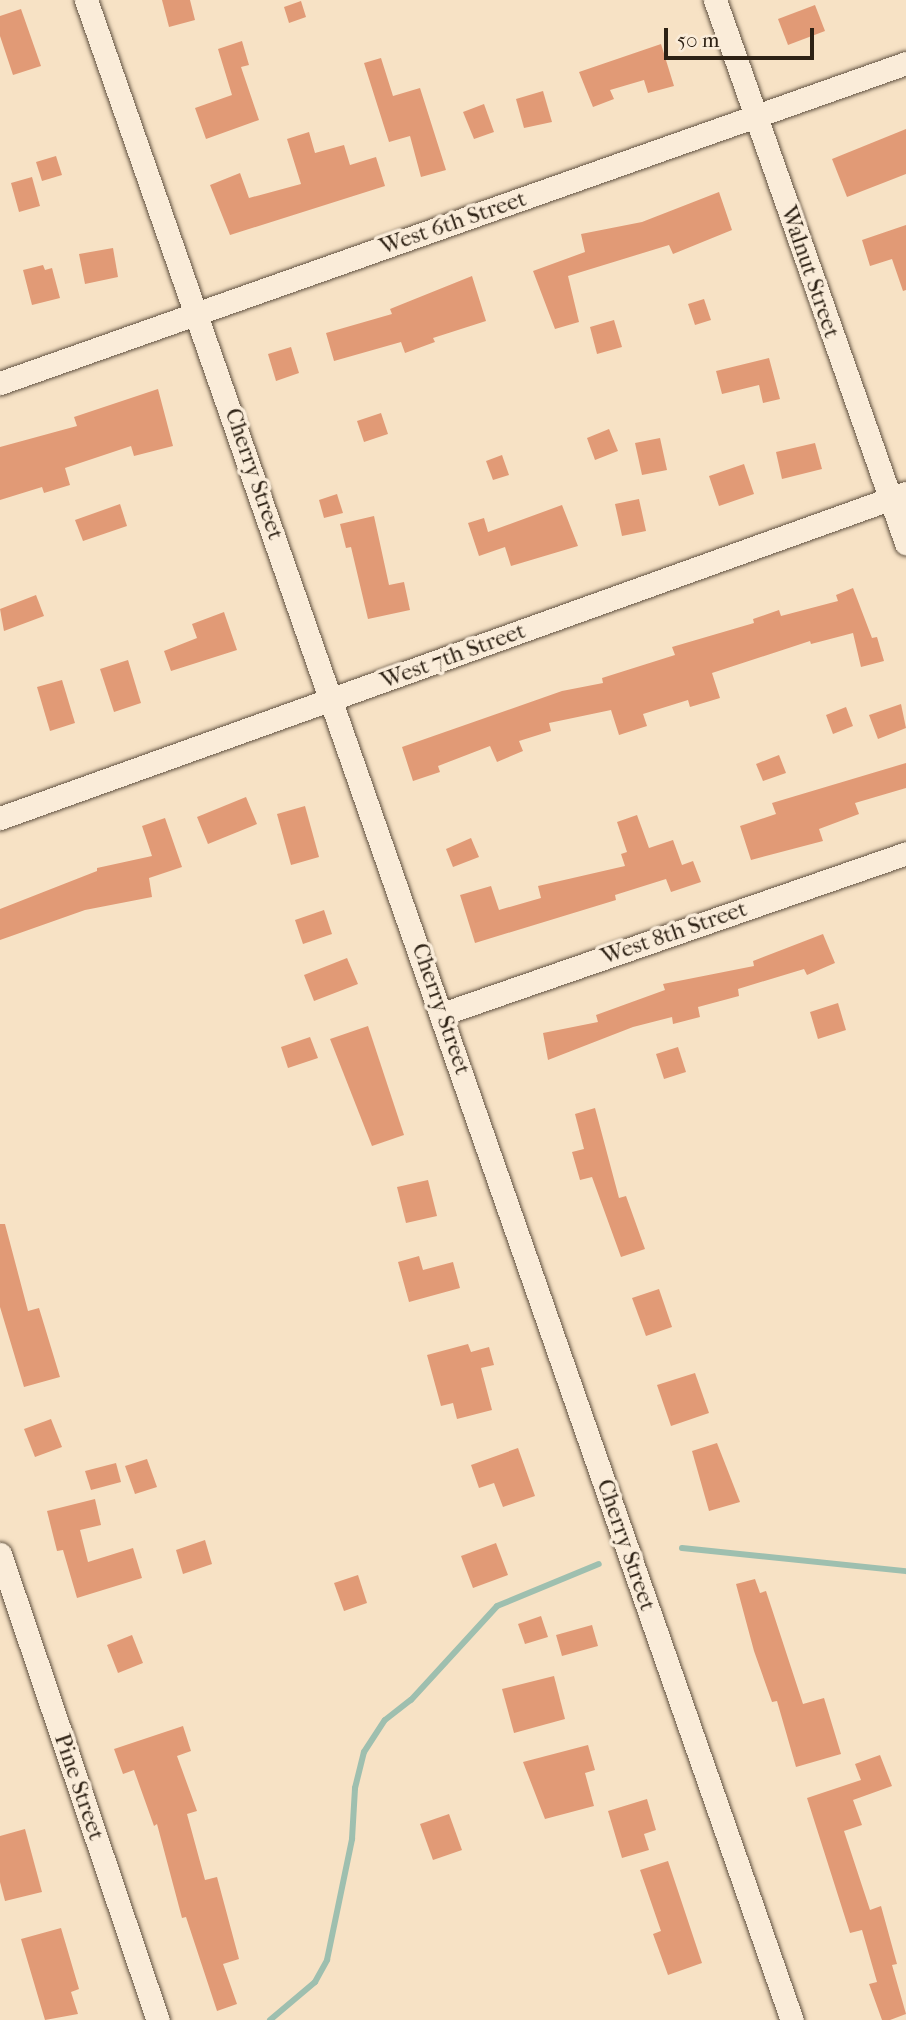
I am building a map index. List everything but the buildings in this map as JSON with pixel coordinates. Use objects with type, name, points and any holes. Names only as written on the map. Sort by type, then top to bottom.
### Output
[{"type":"street","name":"Cherry Street","points":[[86,0],[333,699],[792,2020]]},
{"type":"street","name":"Walnut Street","points":[[715,0],[898,496],[906,543]]},
{"type":"street","name":"West 6th Street","points":[[0,383],[906,63]]},
{"type":"street","name":"West 7th Street","points":[[0,818],[898,496]]},
{"type":"street","name":"West 8th Street","points":[[442,1014],[906,853]]},
{"type":"street","name":"Pine Street","points":[[0,1554],[158,2020]]},
{"type":"waterway","points":[[682,1548],[906,1571]]},
{"type":"waterway","points":[[270,2020],[315,1982],[327,1960],[352,1839],[355,1788],[364,1752],[385,1720],[411,1700],[497,1606],[599,1564]]}]
